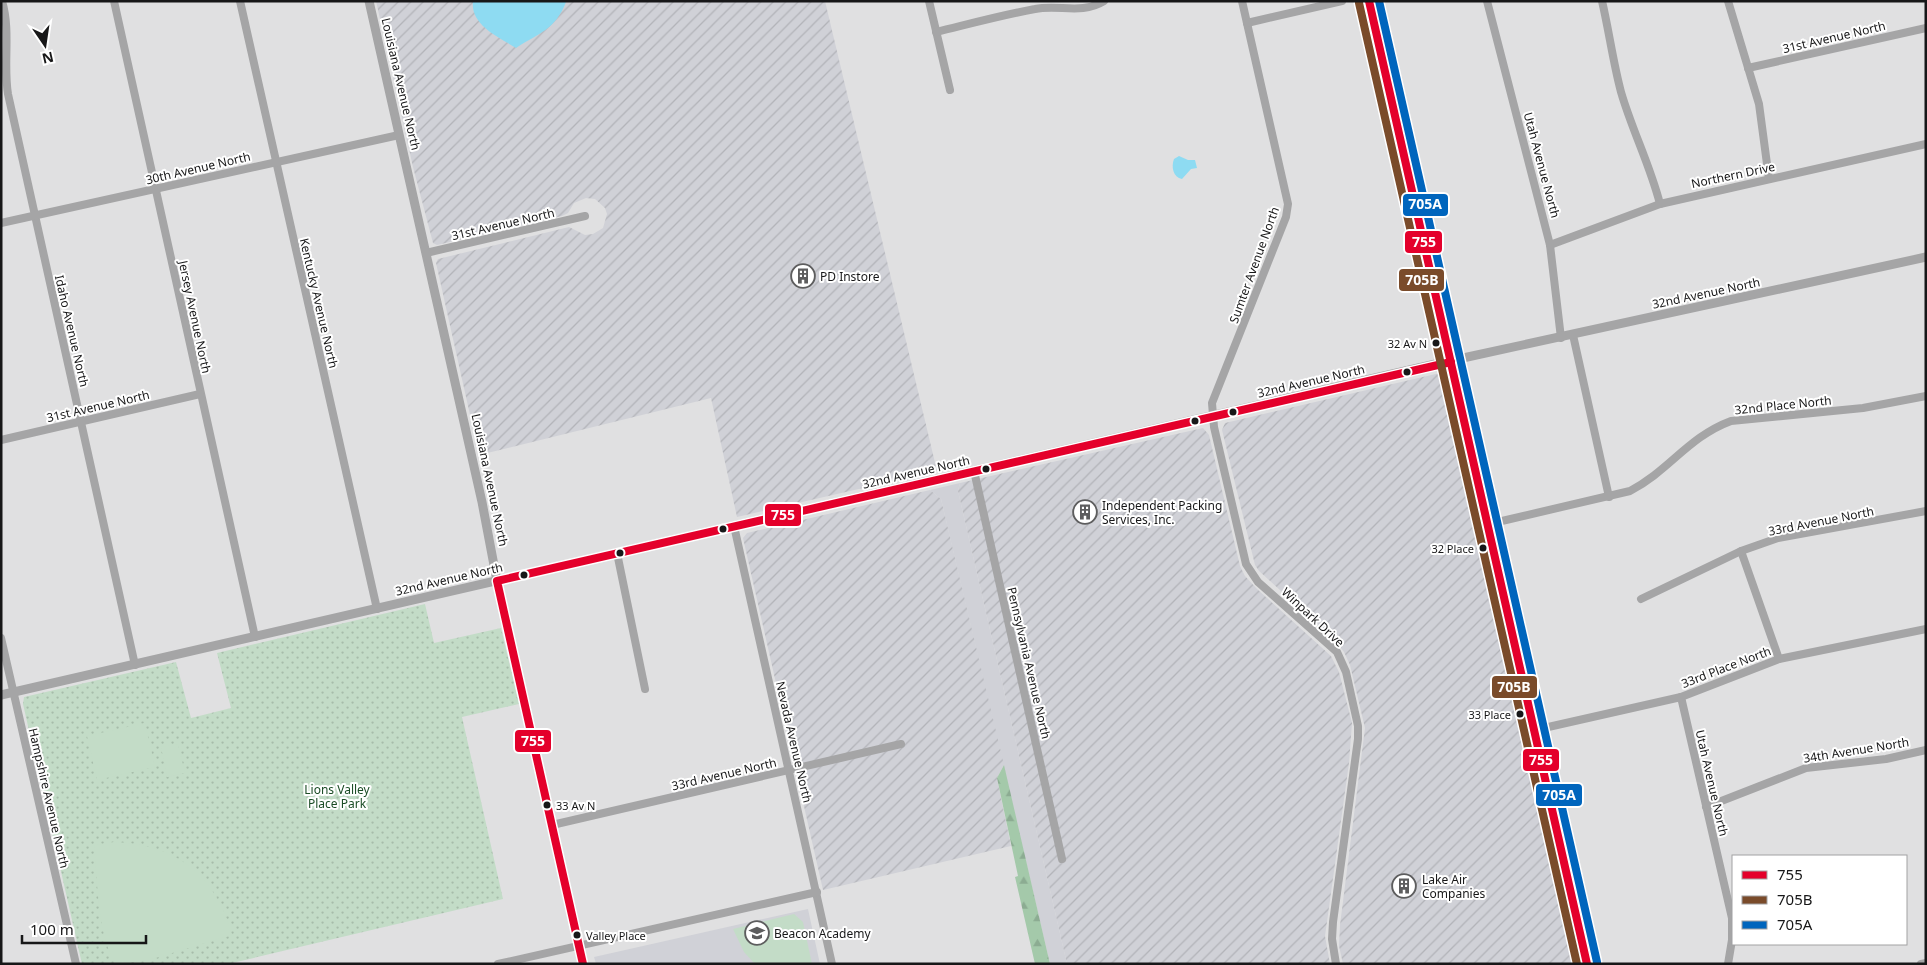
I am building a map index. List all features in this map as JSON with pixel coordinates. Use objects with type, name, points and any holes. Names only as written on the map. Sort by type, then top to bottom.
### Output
[{"type":"main road","points":[[1368,1],[1587,964]]},
{"type":"street","name":"Idaho Avenue North","points":[[2,1],[5,16],[5,79],[135,665]]},
{"type":"street","name":"Jersey Avenue North","points":[[114,1],[255,638]]},
{"type":"street","name":"Kentucky Avenue North","points":[[240,1],[377,609]]},
{"type":"street","name":"Louisiana Avenue North","points":[[369,1],[482,502],[497,581],[583,964]]},
{"type":"street","points":[[930,1],[950,90]]},
{"type":"street","points":[[936,32],[1037,8],[1075,10],[1087,8],[1104,1]]},
{"type":"street","name":"Sumter Avenue North","points":[[1213,416],[1212,403],[1286,217],[1288,204],[1242,1]]},
{"type":"street","points":[[1247,24],[1342,1]]},
{"type":"street","name":"Utah Avenue North","points":[[1487,1],[1550,245],[1561,338]]},
{"type":"street","points":[[1602,1],[1621,91],[1632,125],[1652,174],[1660,204]]},
{"type":"street","points":[[1728,1],[1759,104],[1769,179]]},
{"type":"street","name":"31st Avenue North","points":[[1748,68],[1926,28]]},
{"type":"street","name":"30th Avenue North","points":[[1,223],[399,135]]},
{"type":"street","name":"Northern Drive","points":[[1550,245],[1660,204],[1926,144]]},
{"type":"street","name":"31st Avenue North","points":[[426,253],[585,216]]},
{"type":"street","name":"32nd Avenue North","points":[[1,696],[617,552],[1213,416],[1926,257]]},
{"type":"street","points":[[1573,335],[1609,497]]},
{"type":"street","name":"31st Avenue North","points":[[1,440],[200,394]]},
{"type":"street","name":"32nd Place North","points":[[1488,524],[1630,491],[1647,482],[1698,436],[1731,421],[1863,408],[1926,396]]},
{"type":"street","name":"Winpark Drive","points":[[1213,416],[1246,564],[1258,582],[1336,652],[1346,672],[1358,726],[1333,922],[1332,939],[1336,964]]},
{"type":"street","name":"Pennsylvania Avenue North","points":[[974,471],[1062,859]]},
{"type":"street","name":"33rd Avenue North","points":[[1642,599],[1741,551],[1778,538],[1878,522],[1926,511]]},
{"type":"street","name":"Nevada Avenue North","points":[[734,526],[832,964]]},
{"type":"street","points":[[1741,551],[1779,659]]},
{"type":"street","points":[[617,552],[645,689]]},
{"type":"street","name":"33rd Place North","points":[[1535,730],[1681,697],[1779,659],[1926,629]]},
{"type":"street","name":"Hampshire Avenue North","points":[[1,638],[76,964]]},
{"type":"street","name":"Utah Avenue North","points":[[1681,697],[1706,807],[1731,904],[1732,917]]},
{"type":"street","name":"33rd Avenue North","points":[[552,825],[901,744]]},
{"type":"street","name":"34th Avenue North","points":[[1706,807],[1806,768],[1886,759],[1926,750]]},
{"type":"street","points":[[498,964],[817,892]]},
{"type":"street","name":"Utah Avenue North","points":[[1728,964],[1732,937]]},
{"type":"street","points":[[1921,964],[1926,963]]},
{"type":"shaded area","points":[[376,1],[825,1],[937,471],[737,517],[711,398],[479,455],[436,263],[438,259],[569,227],[585,235],[593,234],[603,228],[607,214],[605,208],[595,199],[586,198],[574,203],[568,213],[562,216],[437,245],[433,243],[413,167]]},
{"type":"shaded area","points":[[1440,373],[1446,378],[1579,964],[1343,964],[1339,946],[1340,925],[1365,728],[1350,665],[1344,652],[1333,638],[1259,571],[1255,565],[1222,430],[1225,423]]},
{"type":"shaded area","points":[[1203,428],[1209,435],[1240,566],[1245,576],[1331,656],[1339,672],[1352,723],[1349,763],[1325,936],[1330,964],[1067,964],[958,491],[960,483]]},
{"type":"shaded area","points":[[960,483],[958,491],[1067,964],[1050,964],[941,499],[930,490]]},
{"type":"shaded area","points":[[930,490],[941,499],[1004,765],[997,778],[1011,846],[823,890],[743,538],[747,533]]},
{"type":"shaded area","name":"Beacon Academy","points":[[808,909],[820,964],[596,964],[594,957]]},
{"type":"green space","name":"Lions Valley Place Park","points":[[425,604],[434,643],[501,628],[519,704],[462,717],[503,899],[228,964],[82,964],[23,704],[24,697],[176,662],[191,718],[231,708],[217,653]]},
{"type":"green space","points":[[145,723],[155,767],[97,780],[87,736]]},
{"type":"green space","points":[[178,744],[185,773],[167,777],[161,747]]},
{"type":"green space","points":[[1004,765],[1050,964],[1035,964],[1015,877],[1018,876],[997,778]]},
{"type":"green space","points":[[114,842],[136,844],[156,849],[174,856],[190,867],[216,895],[232,935],[149,960],[119,964],[112,956],[103,927],[94,845]]},
{"type":"green space","points":[[794,914],[803,922],[812,964],[755,964],[744,952],[733,929]]},
{"type":"water","points":[[473,1],[566,2],[557,19],[546,30],[516,48],[494,35],[481,24],[473,9]]},
{"type":"water","points":[[1179,156],[1188,160],[1195,160],[1197,168],[1191,169],[1182,179],[1175,174],[1173,168],[1174,159]]},
{"type":"transit line","name":"755","points":[[1369,1],[1587,964]]},
{"type":"transit line","name":"705A","points":[[1379,1],[1597,962]]},
{"type":"transit line","name":"705B","points":[[1359,3],[1577,964]]},
{"type":"transit line","name":"755","points":[[583,964],[497,581],[1451,362]]},
{"type":"place","name":"PD Instore","points":[[803,276]]},
{"type":"place","name":"32 Av N","points":[[1436,343]]},
{"type":"place","name":"Independent Packing Services, Inc.","points":[[1085,512]]},
{"type":"place","name":"32 Place","points":[[1483,548]]},
{"type":"place","name":"33 Place","points":[[1520,714]]},
{"type":"place","name":"33 Av N","points":[[547,805]]},
{"type":"place","name":"Lake Air Companies","points":[[1404,886]]},
{"type":"place","name":"Beacon Academy","points":[[757,933]]},
{"type":"place","name":"Valley Place","points":[[577,935]]}]
